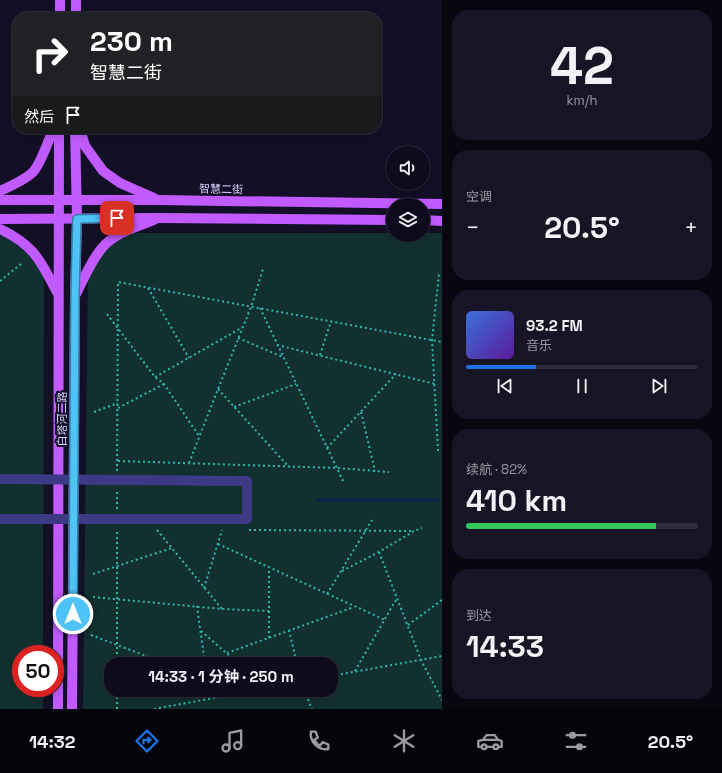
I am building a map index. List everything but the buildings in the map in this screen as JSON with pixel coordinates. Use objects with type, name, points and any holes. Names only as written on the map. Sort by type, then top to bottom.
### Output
[{"type":"main road","points":[[60,0],[60,12]]},
{"type":"main road","points":[[76,0],[76,12]]},
{"type":"main road","points":[[0,191],[12,186],[33,172],[47,147],[51,134]]},
{"type":"main road","name":"白塔河二路","points":[[58,709],[59,134]]},
{"type":"main road","name":"白塔河二路","points":[[72,709],[75,295],[77,219],[75,134]]},
{"type":"main road","points":[[81,134],[85,146],[103,170],[120,183],[158,200]]},
{"type":"main road","name":"智慧二街","points":[[0,200],[158,200],[442,204]]},
{"type":"main road","points":[[0,218],[386,220]]},
{"type":"main road","points":[[75,295],[91,265],[103,247],[118,236],[158,218]]},
{"type":"main road","points":[[430,220],[442,220]]},
{"type":"main road","points":[[0,229],[15,236],[29,246],[41,262],[58,294]]},
{"type":"street","points":[[0,479],[247,481],[247,519],[0,519]]},
{"type":"path","points":[[0,281],[21,264]]},
{"type":"path","points":[[189,463],[251,307],[263,269]]},
{"type":"path","points":[[438,451],[432,340],[439,274]]},
{"type":"path","points":[[118,476],[118,282],[442,342]]},
{"type":"path","points":[[148,288],[190,358]]},
{"type":"path","points":[[260,308],[343,481]]},
{"type":"path","points":[[107,314],[155,377],[164,384],[199,436]]},
{"type":"path","points":[[320,355],[331,321]]},
{"type":"path","points":[[155,377],[243,327]]},
{"type":"path","points":[[238,338],[283,357]]},
{"type":"path","points":[[277,345],[435,384]]},
{"type":"path","points":[[327,448],[396,374]]},
{"type":"path","points":[[118,408],[164,384]]},
{"type":"path","points":[[234,407],[296,384]]},
{"type":"path","points":[[218,389],[289,467]]},
{"type":"path","points":[[94,412],[118,403]]},
{"type":"path","points":[[361,412],[375,471]]},
{"type":"path","points":[[118,461],[337,468],[389,472]]},
{"type":"path","points":[[117,514],[118,484]]},
{"type":"path","points":[[327,595],[372,520]]},
{"type":"path","points":[[117,522],[117,657]]},
{"type":"path","points":[[342,570],[379,552],[414,531],[422,528]]},
{"type":"path","points":[[164,530],[157,530],[222,609]]},
{"type":"path","points":[[204,588],[222,530],[215,530]]},
{"type":"path","points":[[246,530],[414,531]]},
{"type":"path","points":[[218,544],[384,620]]},
{"type":"path","points":[[94,574],[117,565],[172,548]]},
{"type":"path","points":[[379,552],[421,660],[442,700]]},
{"type":"path","points":[[269,568],[269,638]]},
{"type":"path","points":[[93,597],[222,609],[269,611]]},
{"type":"path","points":[[355,672],[397,598]]},
{"type":"path","points":[[408,625],[442,600]]},
{"type":"path","points":[[197,606],[204,657]]},
{"type":"path","points":[[227,653],[355,607]]},
{"type":"path","points":[[200,630],[231,657]]},
{"type":"path","points":[[289,630],[295,657]]},
{"type":"path","points":[[91,635],[149,657]]},
{"type":"path","points":[[338,675],[442,656]]},
{"type":"path","points":[[117,697],[117,709]]},
{"type":"path","points":[[154,709],[221,697]]},
{"type":"path","points":[[307,697],[312,709]]},
{"type":"green space","points":[[119,233],[386,233],[386,242],[430,242],[430,233],[442,233],[442,709],[83,709],[88,265]]},
{"type":"green space","points":[[0,236],[17,236],[44,270],[43,645],[12,645],[12,697],[43,697],[43,709],[0,709]]},
{"type":"waterway","points":[[317,500],[439,500]]},
{"type":"route","points":[[73,614],[75,295],[77,219],[117,218]]}]
